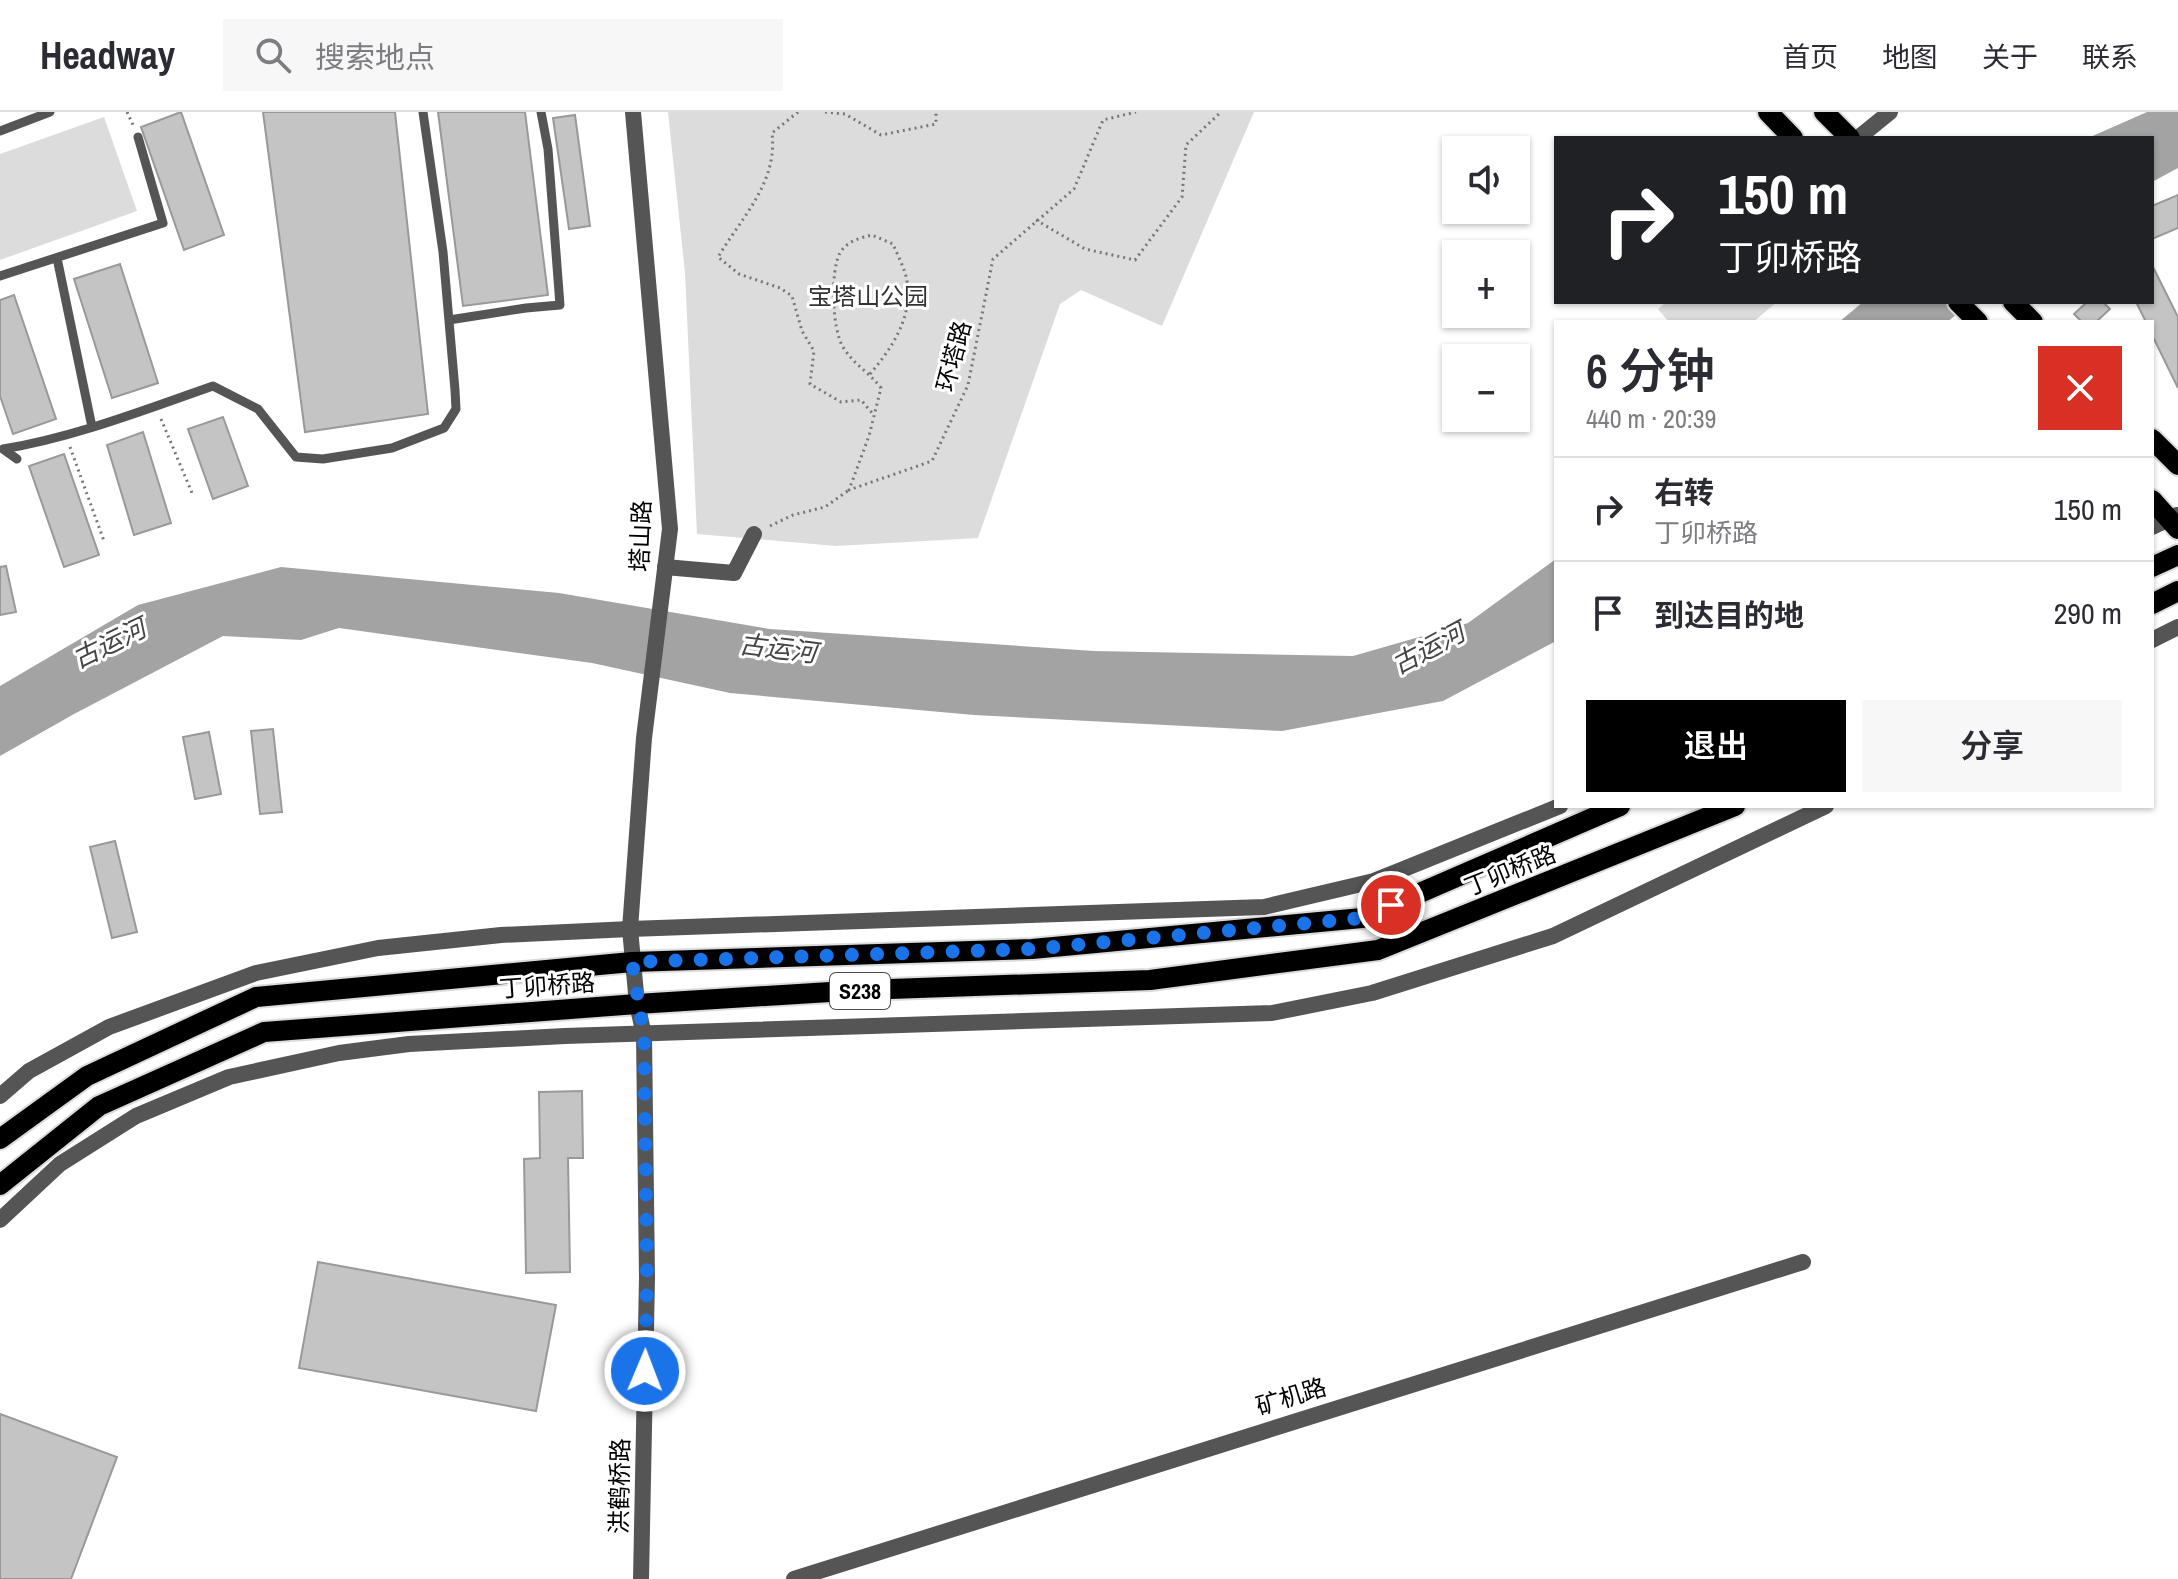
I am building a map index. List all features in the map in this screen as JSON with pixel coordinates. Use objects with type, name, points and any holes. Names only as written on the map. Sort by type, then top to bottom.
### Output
[{"type":"main road","points":[[1768,112],[1791,136]]},
{"type":"main road","points":[[1824,112],[1848,136]]},
{"type":"main road","points":[[1960,304],[1976,320]]},
{"type":"main road","points":[[2015,304],[2031,320]]},
{"type":"main road","points":[[2154,441],[2178,465]]},
{"type":"main road","points":[[2154,503],[2169,522]]},
{"type":"main road","points":[[2154,566],[2178,555]]},
{"type":"main road","points":[[2154,603],[2178,591]]},
{"type":"main road","name":"丁卯桥路","points":[[0,1139],[87,1076],[256,997],[632,962],[1032,949],[1362,918],[1615,808]]},
{"type":"main road","name":"丁卯桥路","points":[[0,1185],[99,1106],[264,1032],[862,990],[1150,980],[1378,950],[1730,808]]},
{"type":"street","name":"塔山路","points":[[632,962],[630,929],[644,738],[670,529],[633,112]]},
{"type":"street","points":[[1860,136],[1890,112]]},
{"type":"street","points":[[665,567],[734,573],[754,534]]},
{"type":"street","points":[[2154,639],[2178,627]]},
{"type":"street","points":[[0,1096],[29,1071],[109,1027],[256,973],[378,948],[501,935],[630,929],[1264,907],[1374,881],[1555,808]]},
{"type":"street","points":[[0,1220],[60,1164],[136,1116],[229,1077],[339,1053],[409,1044],[1272,1013],[1372,993],[1553,936],[1822,808]]},
{"type":"street","name":"洪鹤桥路","points":[[632,962],[644,1035],[647,1278],[641,1579]]},
{"type":"street","name":"矿机路","points":[[794,1579],[1803,1262]]},
{"type":"lane","points":[[0,131],[50,112]]},
{"type":"lane","points":[[2,449],[31,445],[92,427],[213,386],[258,409],[296,457],[323,459],[392,448],[444,428],[456,409],[443,252],[423,112]]},
{"type":"lane","points":[[449,320],[560,305],[548,149],[541,112]]},
{"type":"lane","points":[[0,276],[163,223],[138,137]]},
{"type":"lane","points":[[57,258],[92,427]]},
{"type":"lane","points":[[0,437],[2,449],[17,459]]},
{"type":"path","points":[[798,112],[772,133],[774,152],[759,196],[718,257],[739,274],[780,288],[792,296],[802,331],[814,351],[810,384],[841,402],[861,400],[874,415]]},
{"type":"path","points":[[825,112],[845,114],[881,135],[936,124],[936,112]]},
{"type":"path","name":"环塔路","points":[[754,534],[793,515],[825,507],[849,490],[932,461],[968,385],[993,259],[1074,189],[1103,120],[1136,112]]},
{"type":"path","points":[[1036,220],[1085,249],[1135,260],[1182,197],[1186,145],[1221,112]]},
{"type":"path","points":[[849,490],[881,388],[870,374],[852,361],[840,342],[834,275],[841,253],[855,239],[872,235],[893,244],[907,281],[906,312],[896,340],[870,374]]},
{"type":"path","points":[[157,412],[192,493]]},
{"type":"path","points":[[69,445],[104,541]]},
{"type":"green space","name":"宝塔山公园","points":[[668,112],[1254,112],[1162,326],[1081,290],[1060,304],[978,538],[836,546],[697,534],[685,273]]},
{"type":"green space","points":[[104,117],[137,211],[0,260],[0,154]]},
{"type":"green space","points":[[1664,304],[1775,304],[1755,320],[1667,320],[1658,309]]},
{"type":"water","points":[[2147,112],[2178,112],[2178,168],[2154,181],[2154,136],[2093,136]]},
{"type":"water","points":[[1861,304],[1970,304],[1950,320],[1841,320]]},
{"type":"water","name":"古运河","points":[[1554,560],[1554,642],[1443,701],[1282,731],[974,715],[730,693],[592,663],[339,628],[301,640],[223,636],[0,756],[0,686],[138,605],[281,567],[559,593],[770,629],[1094,651],[1353,656],[1468,623]]},
{"type":"building","points":[[181,112],[224,235],[184,250],[141,127]]},
{"type":"building","points":[[263,112],[395,112],[428,414],[305,432]]},
{"type":"building","points":[[438,112],[525,112],[548,295],[463,306]]},
{"type":"building","points":[[575,115],[590,226],[569,229],[553,118]]},
{"type":"building","points":[[2178,195],[2178,228],[2154,238],[2154,205]]},
{"type":"building","points":[[120,264],[158,383],[112,398],[74,279]]},
{"type":"building","points":[[2154,269],[2178,317],[2178,388],[2154,339],[2154,320],[2145,320],[2137,304],[2154,304]]},
{"type":"building","points":[[14,295],[56,419],[13,434],[0,396],[0,300]]},
{"type":"building","points":[[2085,304],[2105,304],[2110,309],[2098,320],[2080,320],[2074,314]]},
{"type":"building","points":[[223,417],[248,486],[213,499],[188,429]]},
{"type":"building","points":[[143,432],[171,523],[134,535],[107,445]]},
{"type":"building","points":[[64,454],[99,555],[64,567],[29,466]]},
{"type":"building","points":[[6,566],[16,612],[0,615],[0,567]]},
{"type":"building","points":[[273,729],[282,812],[260,814],[251,731]]},
{"type":"building","points":[[209,732],[221,794],[195,799],[183,737]]},
{"type":"building","points":[[115,841],[137,932],[112,938],[90,847]]},
{"type":"building","points":[[582,1091],[583,1158],[568,1158],[570,1272],[526,1273],[524,1159],[540,1158],[539,1092]]},
{"type":"building","points":[[318,1262],[556,1305],[536,1411],[299,1368]]},
{"type":"building","points":[[0,1414],[117,1457],[71,1579],[0,1579]]},
{"type":"route","points":[[645,1371],[644,1035],[632,962],[1032,949],[1362,918],[1391,905]]}]
